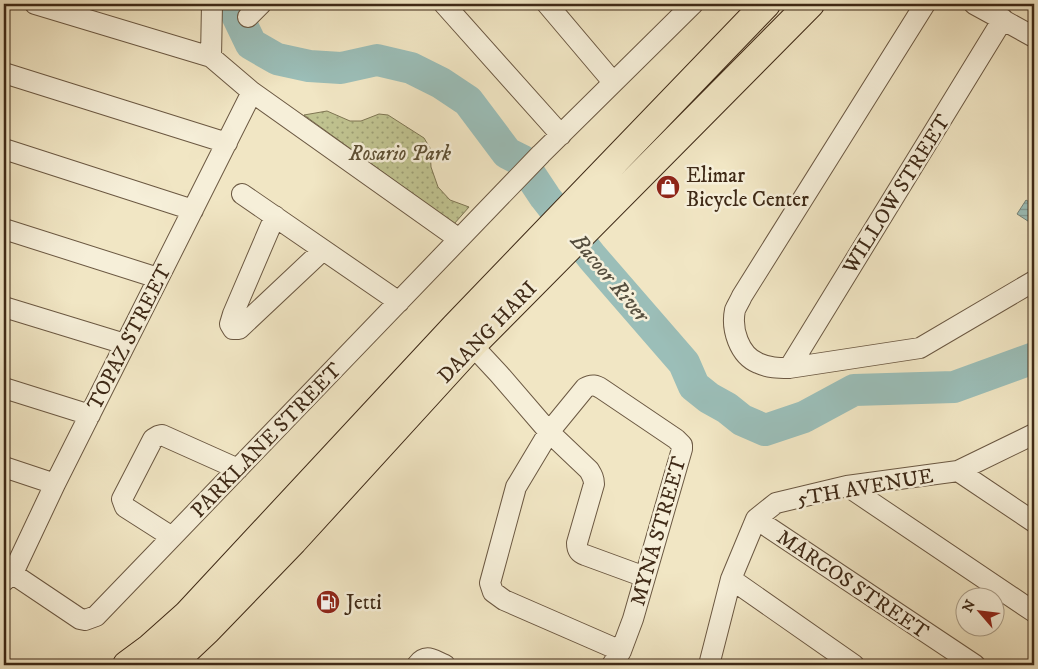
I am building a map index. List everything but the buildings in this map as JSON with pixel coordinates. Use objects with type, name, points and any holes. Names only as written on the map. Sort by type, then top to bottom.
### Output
[{"type":"main road","name":"DAANG HARI","points":[[170,665],[207,630],[238,579],[463,336],[531,248],[766,4]]},
{"type":"main road","name":"DAANG HARI","points":[[463,336],[550,267],[810,4]]},
{"type":"main road","name":"DAANG HARI","points":[[127,665],[150,648],[187,615],[238,579]]},
{"type":"street","points":[[35,4],[211,57],[252,92],[459,239]]},
{"type":"street","points":[[211,57],[212,4]]},
{"type":"street","points":[[444,4],[561,135]]},
{"type":"street","points":[[547,4],[614,82]]},
{"type":"street","name":"PARKLANE STREET","points":[[7,574],[75,617],[85,620],[96,616],[541,154],[693,4]]},
{"type":"street","points":[[925,4],[742,296],[736,307],[734,317],[735,332],[745,354],[757,363],[772,368],[789,368],[920,348],[1034,281]]},
{"type":"street","points":[[974,4],[1034,37]]},
{"type":"street","name":"WILLOW STREET","points":[[789,368],[1003,20]]},
{"type":"street","points":[[4,73],[227,143]]},
{"type":"street","name":"TOPAZ STREET","points":[[7,574],[55,484],[252,92]]},
{"type":"street","points":[[4,149],[193,210]]},
{"type":"street","points":[[242,194],[399,302]]},
{"type":"street","points":[[275,216],[232,314],[230,324],[233,329],[238,329],[323,250]]},
{"type":"street","points":[[4,229],[158,278]]},
{"type":"street","points":[[4,307],[125,344]]},
{"type":"street","points":[[463,336],[549,432],[589,470],[594,478],[593,489],[577,543],[581,554],[645,577]]},
{"type":"street","name":"MYNA STREET","points":[[549,432],[585,388],[593,385],[602,389],[682,445],[633,619],[616,658]]},
{"type":"street","points":[[4,388],[90,415]]},
{"type":"street","points":[[549,432],[516,487],[492,574],[490,583],[492,592],[616,658]]},
{"type":"street","name":"5TH AVENUE","points":[[709,665],[731,580],[756,519],[776,503],[847,486],[958,471],[1034,434]]},
{"type":"street","points":[[172,537],[125,507],[122,499],[153,439],[162,435],[238,469]]},
{"type":"street","points":[[4,467],[55,484]]},
{"type":"street","points":[[958,471],[1034,522]]},
{"type":"street","points":[[847,486],[1034,612]]},
{"type":"street","name":"MARCOS STREET","points":[[756,519],[975,665]]},
{"type":"street","points":[[731,580],[854,665]]},
{"type":"street","points":[[420,662],[426,658],[445,665]]},
{"type":"green space","name":"Rosario Park","points":[[327,111],[350,121],[361,121],[379,114],[388,115],[424,138],[430,148],[431,167],[438,187],[450,200],[469,207],[454,224],[304,115]]},
{"type":"water","points":[[1026,200],[1034,205],[1034,225],[1017,214]]},
{"type":"waterway","name":"Bacoor River","points":[[237,4],[237,15],[251,44],[277,59],[309,66],[341,68],[377,60],[411,68],[441,83],[468,101],[507,153],[523,161],[545,197],[592,257],[684,363],[694,386],[742,420],[765,430],[804,417],[854,390],[954,387],[1034,358]]},
{"type":"place","name":"Elimar Bicycle Center","points":[[668,187]]},
{"type":"place","name":"Jetti","points":[[328,602]]}]
